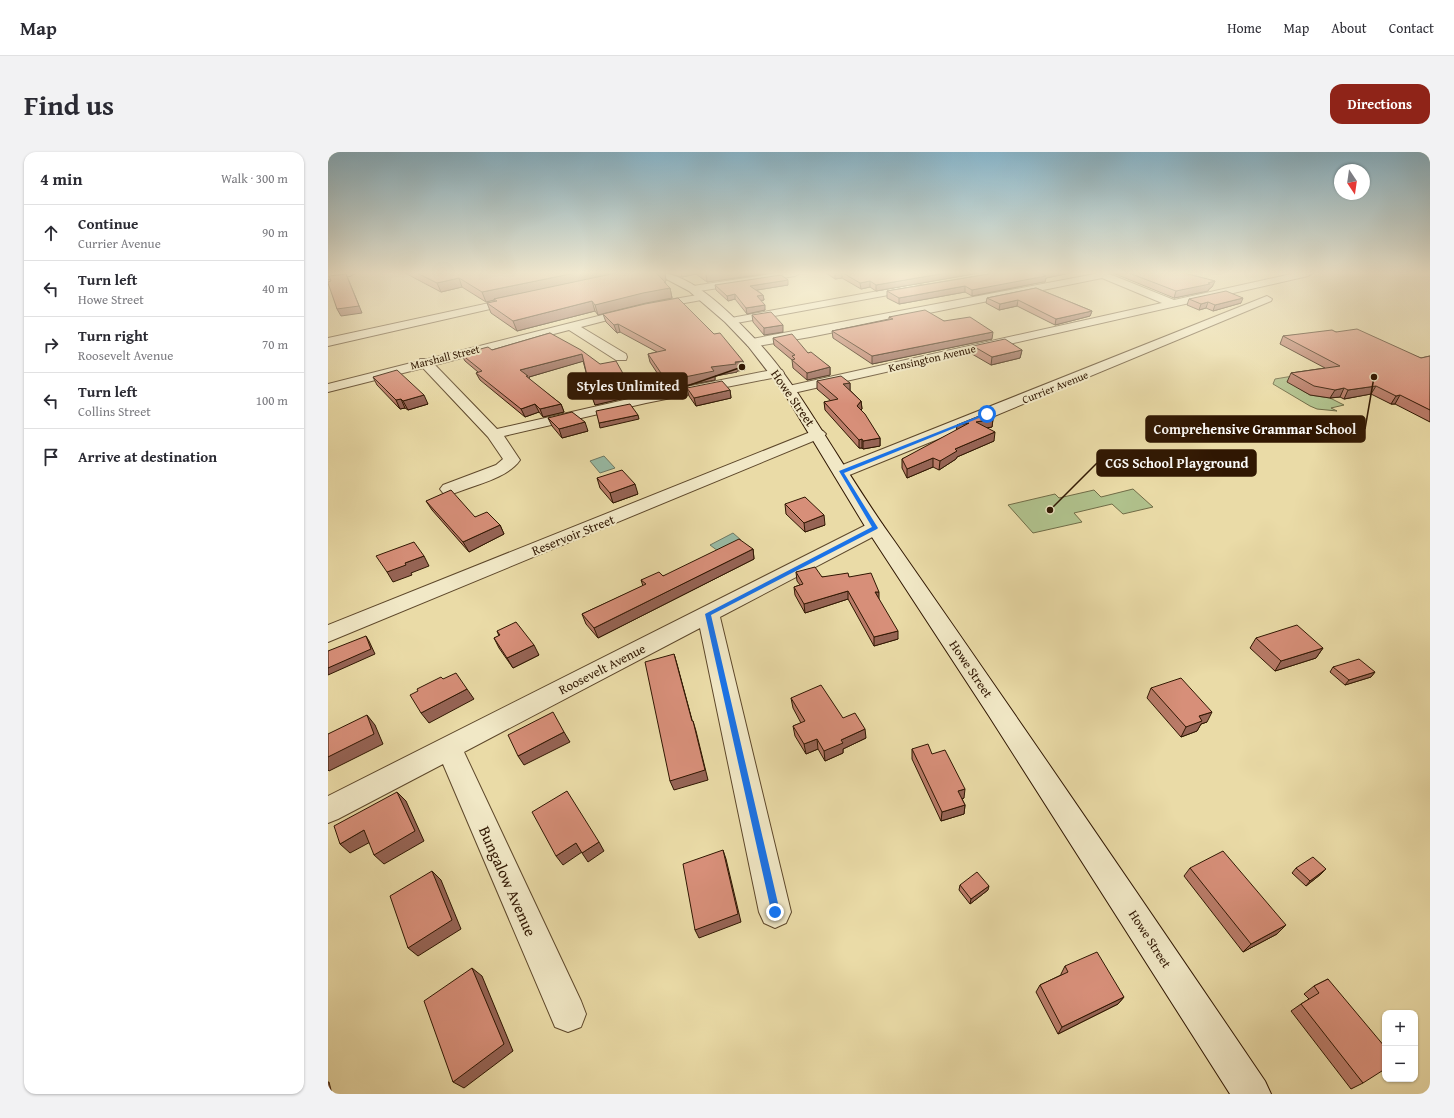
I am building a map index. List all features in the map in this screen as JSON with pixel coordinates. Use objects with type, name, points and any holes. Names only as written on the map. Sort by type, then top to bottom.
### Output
[{"type":"street","points":[[328,342],[440,317]]},
{"type":"street","name":"Marshall Street","points":[[328,388],[425,362],[607,317]]},
{"type":"street","name":"Howe Street","points":[[726,317],[752,343],[789,390],[818,434],[875,528],[1001,714],[1252,1094]]},
{"type":"street","points":[[731,321],[753,317]]},
{"type":"street","points":[[752,343],[891,317]]},
{"type":"street","name":"Kensington Avenue","points":[[789,390],[1111,317]]},
{"type":"street","name":"Currier Avenue","points":[[841,472],[1224,317]]},
{"type":"street","points":[[571,326],[621,357]]},
{"type":"street","points":[[425,362],[494,434],[512,460],[502,469],[449,488]]},
{"type":"street","points":[[494,434],[646,399],[777,373]]},
{"type":"street","name":"Reservoir Street","points":[[328,634],[818,434]]},
{"type":"street","name":"Roosevelt Avenue","points":[[328,810],[875,528]]},
{"type":"street","points":[[708,614],[775,912]]},
{"type":"street","name":"Bungalow Avenue","points":[[449,748],[568,1014]]},
{"type":"shaded area","points":[[1293,376],[1300,389],[1310,395],[1330,398],[1344,405],[1331,408],[1337,411],[1317,409],[1273,384],[1275,379]]},
{"type":"shaded area","points":[[604,456],[615,468],[600,473],[590,461]]},
{"type":"shaded area","points":[[1133,489],[1153,507],[1123,514],[1112,504],[1074,513],[1082,522],[1033,533],[1008,505],[1055,494],[1059,498],[1094,490],[1101,497]]},
{"type":"shaded area","points":[[733,533],[741,540],[718,551],[710,545]]},
{"type":"building","points":[[507,317],[529,317],[513,321]]},
{"type":"building","points":[[606,317],[697,317],[714,334],[720,333],[743,361],[735,362],[736,364],[711,367],[714,371],[680,378],[677,374],[663,376],[648,354],[666,350],[618,324],[614,325]]},
{"type":"building","points":[[754,317],[776,317],[783,325],[764,328]]},
{"type":"building","points":[[889,317],[937,317],[944,321],[970,317],[993,332],[872,356],[832,331],[893,319]]},
{"type":"building","points":[[1052,317],[1065,317],[1056,319]]},
{"type":"building","points":[[1357,329],[1421,358],[1430,356],[1430,410],[1400,395],[1396,396],[1376,386],[1348,390],[1344,388],[1335,390],[1314,386],[1291,373],[1340,366],[1283,336],[1332,330],[1336,332]]},
{"type":"building","points":[[550,333],[581,350],[600,364],[616,361],[630,386],[621,388],[623,390],[592,397],[582,354],[520,370],[561,404],[540,409],[535,404],[521,409],[476,373],[482,371],[461,354],[488,347],[492,350]]},
{"type":"building","points":[[792,334],[808,353],[811,352],[830,367],[807,373],[792,360],[795,359],[792,356],[795,355],[773,338]]},
{"type":"building","points":[[1005,339],[1022,350],[992,357],[973,346]]},
{"type":"building","points":[[397,370],[424,395],[403,401],[401,399],[396,400],[373,377]]},
{"type":"building","points":[[841,376],[850,383],[843,384],[861,401],[857,406],[865,414],[880,438],[863,441],[862,439],[859,440],[824,402],[838,399],[817,381]]},
{"type":"building","points":[[722,381],[730,390],[694,398],[687,388]]},
{"type":"building","points":[[630,404],[638,415],[599,423],[596,411]]},
{"type":"building","points":[[572,412],[585,422],[559,429],[548,418]]},
{"type":"building","points":[[984,414],[993,419],[976,422],[995,432],[955,449],[957,451],[940,461],[933,458],[907,469],[902,459],[969,423],[957,425]]},
{"type":"building","points":[[622,470],[635,484],[610,493],[597,478]]},
{"type":"building","points":[[451,490],[475,517],[487,512],[500,525],[463,542],[426,501]]},
{"type":"building","points":[[805,497],[824,515],[804,523],[785,504]]},
{"type":"building","points":[[739,539],[753,549],[594,628],[582,614],[646,584],[641,580],[659,572],[663,576]]},
{"type":"building","points":[[414,542],[424,556],[387,572],[376,556]]},
{"type":"building","points":[[815,567],[822,577],[848,573],[849,577],[871,573],[879,592],[875,592],[898,631],[874,637],[848,591],[804,604],[794,587],[803,584],[796,572]]},
{"type":"building","points":[[516,622],[534,645],[507,658],[494,638],[500,635],[497,631]]},
{"type":"building","points":[[1297,625],[1323,648],[1281,661],[1256,638]]},
{"type":"building","points":[[366,636],[371,649],[328,668],[328,651]]},
{"type":"building","points":[[674,654],[705,770],[670,781],[645,662]]},
{"type":"building","points":[[1359,659],[1375,672],[1349,680],[1333,667]]},
{"type":"building","points":[[456,673],[467,689],[421,713],[410,695],[418,691],[417,689],[441,677],[443,679]]},
{"type":"building","points":[[1181,678],[1212,712],[1199,716],[1202,721],[1186,727],[1151,688]]},
{"type":"building","points":[[821,685],[843,718],[855,713],[865,729],[841,740],[843,743],[824,751],[817,739],[804,744],[793,726],[805,721],[791,698]]},
{"type":"building","points":[[553,712],[564,732],[518,756],[508,735]]},
{"type":"building","points":[[367,715],[374,734],[328,757],[328,734]]},
{"type":"building","points":[[928,744],[932,754],[945,750],[965,789],[958,791],[965,805],[942,812],[912,749]]},
{"type":"building","points":[[567,791],[599,842],[582,853],[576,843],[556,856],[532,812]]},
{"type":"building","points":[[397,792],[415,831],[374,855],[364,830],[340,844],[334,826]]},
{"type":"building","points":[[723,850],[738,914],[695,930],[683,864]]},
{"type":"building","points":[[1223,851],[1286,925],[1251,944],[1190,868]]},
{"type":"building","points":[[1313,857],[1326,869],[1310,881],[1296,868]]},
{"type":"building","points":[[432,871],[452,920],[408,948],[390,896]]},
{"type":"building","points":[[977,872],[989,886],[971,899],[960,885]]},
{"type":"building","points":[[1097,952],[1124,997],[1062,1027],[1040,985],[1068,972],[1065,966]]},
{"type":"building","points":[[472,968],[504,1044],[453,1082],[424,1001]]},
{"type":"building","points":[[1328,979],[1382,1043],[1382,1071],[1363,1083],[1301,1004],[1319,993],[1314,986]]},
{"type":"place","name":"Styles Unlimited","points":[[742,367]]},
{"type":"place","name":"Comprehensive Grammar School","points":[[1374,377]]},
{"type":"place","name":"CGS School Playground","points":[[1050,510]]},
{"type":"route","points":[[775,912],[708,614],[875,528],[841,472],[987,414]]}]
